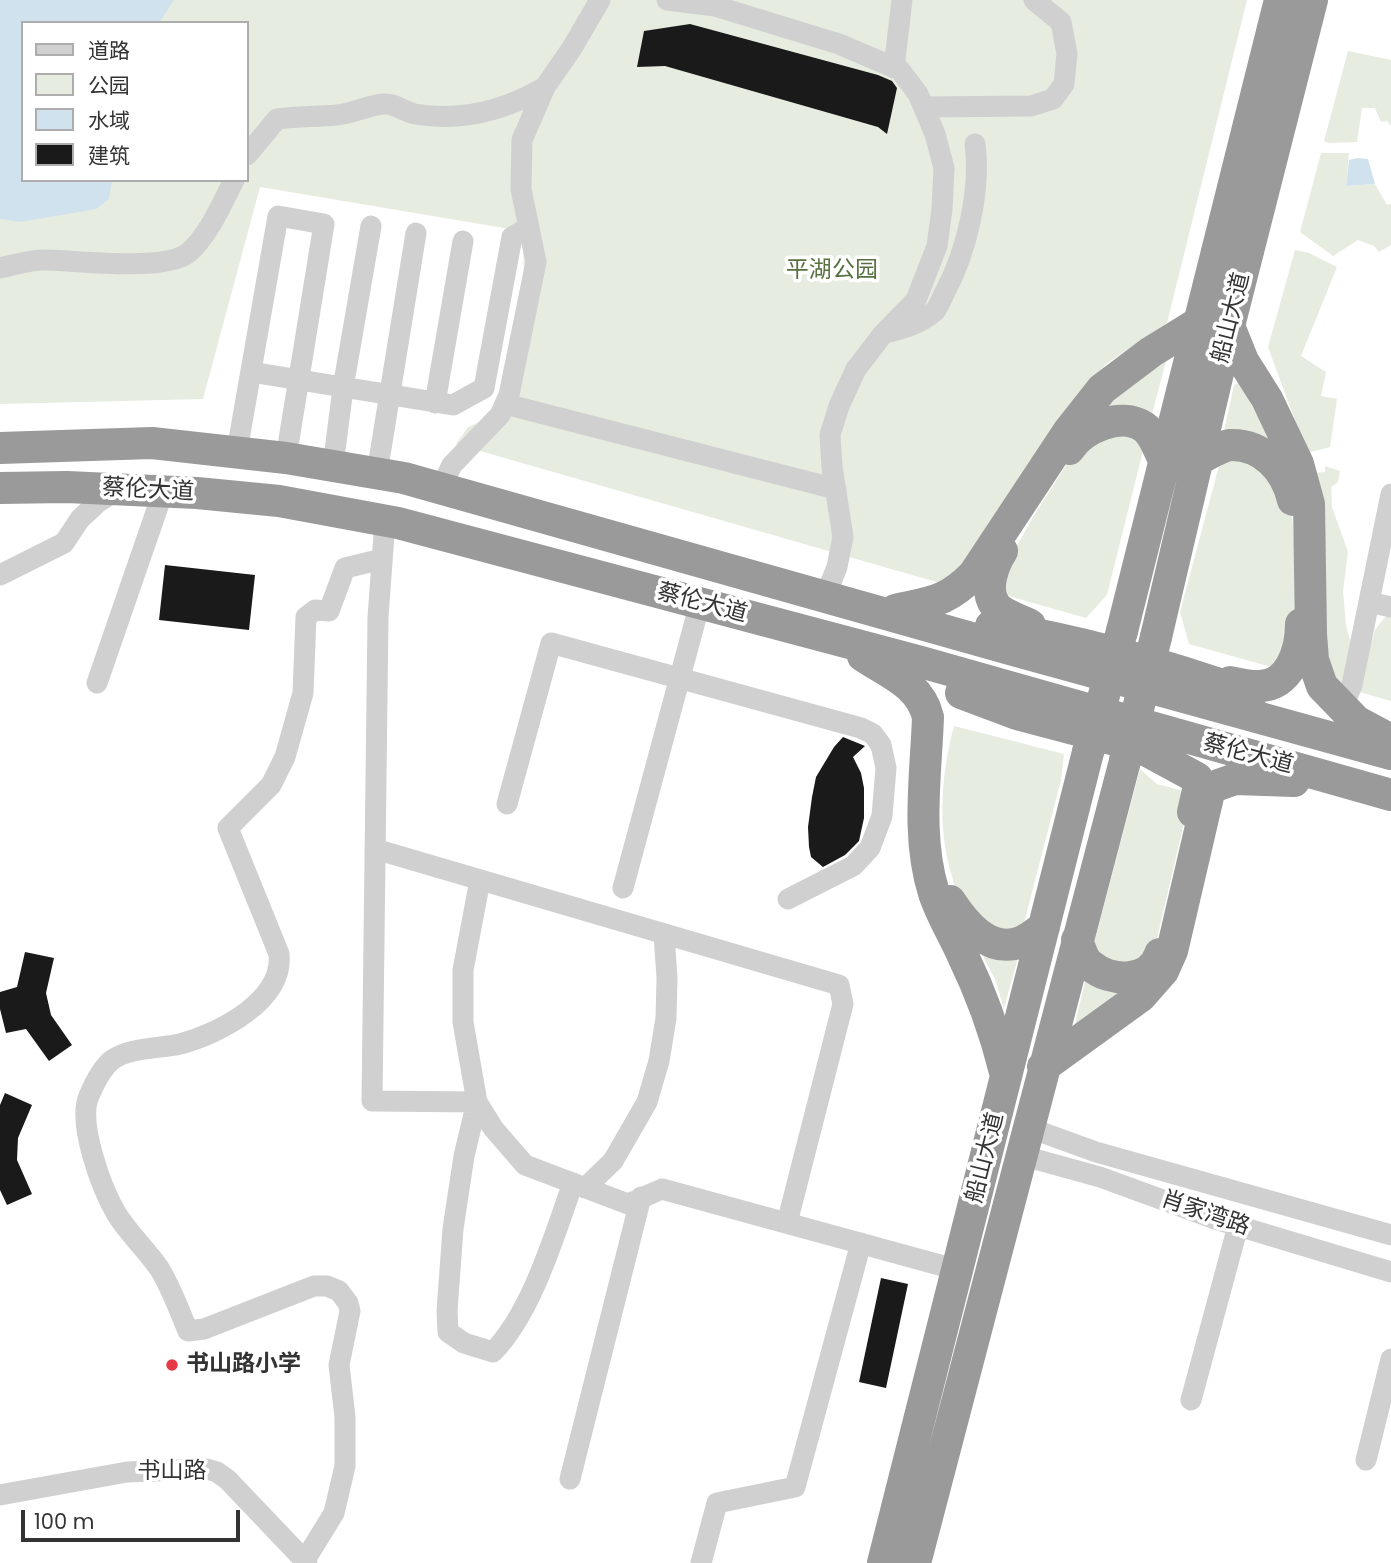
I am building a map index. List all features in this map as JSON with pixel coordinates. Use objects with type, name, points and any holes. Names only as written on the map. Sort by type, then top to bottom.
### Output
[{"type":"highway","name":"船山大道","points":[[883,1563],[1088,752],[1122,631],[1280,0]]},
{"type":"highway","name":"船山大道","points":[[920,1557],[1043,1067],[1132,754],[1156,637],[1229,326],[1312,0]]},
{"type":"highway","points":[[894,610],[936,601],[957,592],[974,574],[1068,432],[1102,389],[1151,352],[1198,323]]},
{"type":"highway","points":[[1229,326],[1243,361],[1267,398],[1298,464],[1309,504],[1313,660],[1322,686],[1356,721],[1391,743]]},
{"type":"highway","points":[[1054,636],[996,607],[990,595],[991,577],[998,558],[1072,444],[1090,429],[1109,422],[1127,422],[1143,426],[1152,436],[1164,461]]},
{"type":"highway","name":"蔡伦大道","points":[[0,448],[152,443],[286,458],[441,487],[1391,754]]},
{"type":"highway","points":[[1199,459],[1228,445],[1251,448],[1281,470],[1289,485],[1299,521],[1301,573],[1301,634],[1293,666],[1279,681],[1261,687],[1205,678]]},
{"type":"highway","name":"蔡伦大道","points":[[0,488],[119,489],[279,501],[385,520],[786,626],[1391,795]]},
{"type":"highway","name":"蔡伦大道","points":[[835,599],[1054,636],[1205,678],[1391,743]]},
{"type":"highway","points":[[786,626],[1197,778],[1199,786],[1160,958],[1153,969],[1142,975],[1121,977],[1104,974],[1087,963],[1077,940]]},
{"type":"highway","points":[[862,655],[916,690],[924,703],[928,717],[924,835],[926,864],[934,894],[964,956],[995,1032],[1006,1077]]},
{"type":"highway","points":[[1017,713],[956,706],[946,711],[936,755],[933,831],[939,868],[949,900],[962,920],[978,934],[1005,945],[1022,942],[1044,927]]},
{"type":"highway","points":[[1132,754],[1172,756],[1391,795]]},
{"type":"highway","points":[[1043,1067],[1141,996],[1163,971],[1172,951],[1210,788],[1235,779],[1310,781]]},
{"type":"street","points":[[441,487],[452,465],[500,415],[505,404],[536,262],[521,189],[522,141],[545,87],[600,0]]},
{"type":"street","points":[[667,0],[715,6],[839,44],[894,68],[900,71],[918,94],[935,134],[944,168],[937,246],[916,300],[883,334],[856,369],[830,435],[843,537],[837,567],[835,599]]},
{"type":"street","points":[[894,68],[902,0]]},
{"type":"street","points":[[924,107],[1031,106],[1053,99],[1064,84],[1067,54],[1061,22],[1034,0]]},
{"type":"street","points":[[248,154],[277,119],[335,116],[386,104],[412,114],[471,116],[496,110],[545,87]]},
{"type":"street","points":[[883,334],[907,329],[936,310],[957,269],[971,217],[977,161],[975,144]]},
{"type":"street","points":[[0,268],[39,260],[143,263],[187,255],[210,224],[233,182]]},
{"type":"street","points":[[237,451],[278,216],[324,224],[286,458]]},
{"type":"street","points":[[333,466],[343,388],[371,226]]},
{"type":"street","points":[[251,372],[453,405],[484,388],[512,237],[529,227]]},
{"type":"street","points":[[377,473],[416,233]]},
{"type":"street","points":[[435,402],[463,241]]},
{"type":"street","points":[[486,376],[512,379]]},
{"type":"street","points":[[505,404],[836,489]]},
{"type":"street","points":[[0,575],[64,543],[80,519],[97,503],[119,489]]},
{"type":"street","points":[[97,682],[163,492]]},
{"type":"street","points":[[1342,709],[1352,685],[1391,494]]},
{"type":"street","points":[[385,520],[378,617],[372,1101],[477,1102]]},
{"type":"street","points":[[306,1562],[334,1513],[345,1466],[345,1418],[339,1365],[350,1320],[348,1303],[339,1291],[327,1286],[314,1286],[204,1329],[188,1331],[159,1268],[116,1214],[96,1171],[87,1128],[87,1099],[99,1076],[112,1060],[130,1053],[181,1044],[227,1024],[244,1015],[267,993],[276,978],[280,964],[279,954],[228,828],[271,785],[285,757],[303,693],[306,617],[315,610],[329,611],[345,568],[382,559]]},
{"type":"street","points":[[1369,602],[1391,607]]},
{"type":"street","points":[[623,888],[700,603]]},
{"type":"street","points":[[507,804],[551,643],[873,734],[881,745],[886,768],[882,816],[870,848],[853,866],[788,899]]},
{"type":"street","points":[[375,849],[839,985],[844,1004],[787,1223]]},
{"type":"street","points":[[480,880],[463,970],[463,1022],[477,1102],[493,1128],[525,1165],[628,1205],[662,1189],[958,1270]]},
{"type":"street","points":[[477,1102],[464,1156],[453,1229],[448,1332],[464,1343],[493,1352],[503,1342],[539,1277],[579,1185],[613,1161],[647,1102],[659,1061],[666,1018],[664,934]]},
{"type":"street","points":[[1024,1140],[1096,1153],[1391,1235]]},
{"type":"street","name":"肖家湾路","points":[[1024,1140],[1100,1177],[1238,1226],[1391,1272]]},
{"type":"street","points":[[570,1479],[641,1198]]},
{"type":"street","points":[[1191,1400],[1238,1226]]},
{"type":"street","points":[[701,1563],[717,1503],[795,1488],[861,1243]]},
{"type":"street","points":[[1366,1460],[1391,1359]]},
{"type":"street","name":"书山路","points":[[0,1495],[127,1472],[206,1469],[217,1472],[228,1480],[306,1562]]},
{"type":"green space","name":"平湖公园","points":[[0,0],[1247,0],[1167,323],[1106,364],[1081,393],[968,558],[950,578],[940,583],[456,444],[468,427],[489,418],[496,410],[524,275],[523,248],[516,230],[260,187],[203,399],[0,404]]},
{"type":"green space","points":[[1348,51],[1391,60],[1391,126],[1387,121],[1381,122],[1375,108],[1362,108],[1357,142],[1329,143],[1324,141]]},
{"type":"green space","points":[[1321,153],[1349,153],[1346,186],[1375,184],[1387,205],[1391,204],[1391,245],[1379,252],[1374,246],[1358,240],[1333,256],[1300,232]]},
{"type":"green space","points":[[1295,250],[1309,253],[1337,267],[1301,356],[1326,372],[1321,396],[1337,399],[1330,447],[1307,453],[1268,347]]},
{"type":"green space","points":[[1166,361],[1152,414],[1103,408],[1115,388]]},
{"type":"green space","points":[[1239,383],[1271,440],[1269,445],[1224,431],[1234,385]]},
{"type":"green space","points":[[1115,429],[1145,443],[1107,595],[1086,618],[1005,593],[1004,569],[1072,456]]},
{"type":"green space","points":[[1235,455],[1274,474],[1292,515],[1295,623],[1275,668],[1189,644],[1180,612],[1221,458]]},
{"type":"green space","points":[[1325,466],[1340,471],[1338,482],[1331,487],[1332,507],[1348,552],[1343,591],[1346,625],[1354,656],[1346,688],[1330,677],[1313,473],[1325,472]]},
{"type":"green space","points":[[1391,615],[1391,701],[1356,691],[1375,630],[1385,617]]},
{"type":"green space","points":[[954,726],[1064,754],[1061,780],[1022,931],[1005,929],[980,919],[966,908],[955,889],[944,839],[942,801]]},
{"type":"green space","points":[[1140,769],[1157,784],[1191,793],[1155,947],[1129,968],[1092,951]]},
{"type":"green space","points":[[979,949],[1018,958],[1004,1008],[995,979]]},
{"type":"green space","points":[[1087,973],[1125,988],[1072,1037]]},
{"type":"water","points":[[0,0],[174,0],[160,21],[21,21],[21,182],[112,182],[109,199],[96,209],[20,222],[0,219]]},
{"type":"water","points":[[1368,159],[1375,184],[1346,186],[1349,160]]},
{"type":"building","points":[[690,24],[892,81],[897,88],[887,134],[878,127],[665,66],[637,67],[644,31]]},
{"type":"building","points":[[165,565],[255,575],[249,630],[159,620]]},
{"type":"building","points":[[843,737],[865,746],[853,757],[861,773],[864,788],[864,818],[859,841],[845,855],[823,867],[811,857],[809,847],[808,827],[812,797],[816,777]]},
{"type":"building","points":[[25,952],[54,958],[46,993],[51,1015],[72,1045],[49,1061],[26,1029],[6,1033],[0,1009],[0,992],[17,987]]},
{"type":"building","points":[[5,1093],[32,1105],[18,1138],[17,1160],[32,1194],[7,1205],[0,1190],[0,1105]]},
{"type":"building","points":[[881,1278],[908,1284],[886,1388],[859,1382]]},
{"type":"place","name":"书山路小学","points":[[172,1365]]}]
